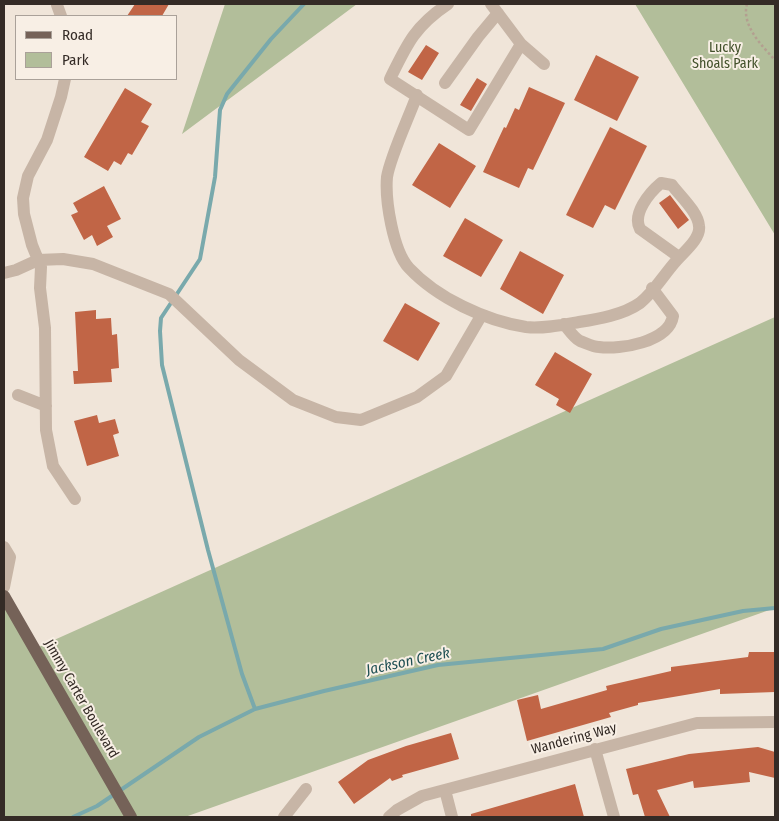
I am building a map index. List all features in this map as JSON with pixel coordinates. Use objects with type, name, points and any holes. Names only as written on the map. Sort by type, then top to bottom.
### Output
[{"type":"main road","name":"Jimmy Carter Boulevard","points":[[4,596],[131,817]]},
{"type":"street","points":[[448,4],[430,16],[412,35],[390,78],[469,130],[521,44]]},
{"type":"street","points":[[445,83],[495,8],[521,44],[544,64]]},
{"type":"street","points":[[65,80],[47,140],[28,176],[24,198],[24,214],[32,244],[41,267],[40,288],[45,328],[46,430],[53,466],[75,499]]},
{"type":"street","points":[[417,96],[388,176],[388,205],[396,240],[408,267],[430,286],[481,316],[527,327],[593,320],[622,312],[640,302],[679,257],[696,237],[699,224],[672,185],[660,183],[654,188],[638,214],[638,224],[640,229],[679,257]]},
{"type":"street","points":[[4,282],[10,272],[38,260],[64,259],[93,264],[169,294],[238,360],[293,400],[336,417],[360,420],[417,397],[446,376],[481,316]]},
{"type":"street","points":[[564,324],[578,340],[598,348],[636,345],[667,329],[673,316],[652,288]]},
{"type":"street","points":[[18,395],[46,406]]},
{"type":"street","points":[[4,547],[10,557],[4,587]]},
{"type":"street","name":"Wandering Way","points":[[389,817],[397,810],[422,796],[697,723],[775,722]]},
{"type":"street","points":[[595,749],[614,817]]},
{"type":"street","points":[[284,817],[306,789]]},
{"type":"street","points":[[446,790],[452,817]]},
{"type":"path","points":[[747,4],[745,10],[755,39],[775,60]]},
{"type":"green space","points":[[225,4],[357,4],[182,134]]},
{"type":"green space","name":"Lucky Shoals Park","points":[[635,4],[775,4],[775,235]]},
{"type":"green space","points":[[775,317],[775,608],[185,817],[4,817],[4,595],[34,649]]},
{"type":"building","points":[[135,4],[169,4],[163,15],[128,15]]},
{"type":"building","points":[[426,45],[439,53],[422,80],[408,72]]},
{"type":"building","points":[[596,55],[639,77],[617,121],[574,100]]},
{"type":"building","points":[[477,78],[487,84],[471,111],[460,105]]},
{"type":"building","points":[[529,87],[565,103],[533,170],[528,168],[519,188],[483,172],[504,127],[506,128],[515,108],[519,110]]},
{"type":"building","points":[[125,88],[152,104],[141,122],[149,126],[132,155],[128,153],[121,165],[114,161],[108,171],[84,157]]},
{"type":"building","points":[[610,127],[647,146],[615,210],[605,205],[593,228],[566,215]]},
{"type":"building","points":[[439,143],[476,166],[450,208],[412,185]]},
{"type":"building","points":[[104,186],[121,219],[107,226],[113,237],[97,246],[92,235],[84,240],[71,215],[78,212],[73,203]]},
{"type":"building","points":[[670,195],[689,220],[678,229],[659,203]]},
{"type":"building","points":[[465,218],[503,240],[481,277],[443,256]]},
{"type":"building","points":[[520,251],[564,275],[543,314],[500,289]]},
{"type":"building","points":[[405,303],[440,323],[418,361],[383,341]]},
{"type":"building","points":[[96,310],[96,319],[111,318],[112,335],[117,334],[119,368],[111,369],[112,382],[74,384],[73,371],[78,371],[75,312]]},
{"type":"building","points":[[555,352],[592,374],[570,413],[556,405],[559,399],[535,385]]},
{"type":"building","points":[[97,415],[99,423],[115,419],[119,433],[113,435],[119,456],[87,466],[74,421]]},
{"type":"building","points":[[749,652],[775,652],[775,692],[720,694],[720,689],[638,703],[638,705],[609,713],[611,717],[527,741],[517,700],[538,695],[541,709],[607,690],[606,686],[671,671],[671,667],[748,657]]},
{"type":"building","points":[[451,733],[459,759],[402,775],[403,777],[392,781],[390,778],[354,804],[338,782],[368,760],[406,746]]},
{"type":"building","points":[[758,747],[775,752],[775,778],[749,772],[750,782],[694,788],[693,781],[657,790],[670,817],[645,817],[638,794],[633,795],[626,769],[689,754]]},
{"type":"building","points":[[575,784],[584,817],[471,817],[471,814]]},
{"type":"waterway","points":[[255,709],[242,674],[208,550],[162,365],[160,331],[161,318],[200,259],[215,177],[220,110],[227,94],[271,39],[304,4]]},
{"type":"waterway","name":"Jackson Creek","points":[[73,817],[97,806],[199,737],[255,709],[438,665],[603,649],[661,629],[743,611],[775,608]]}]
